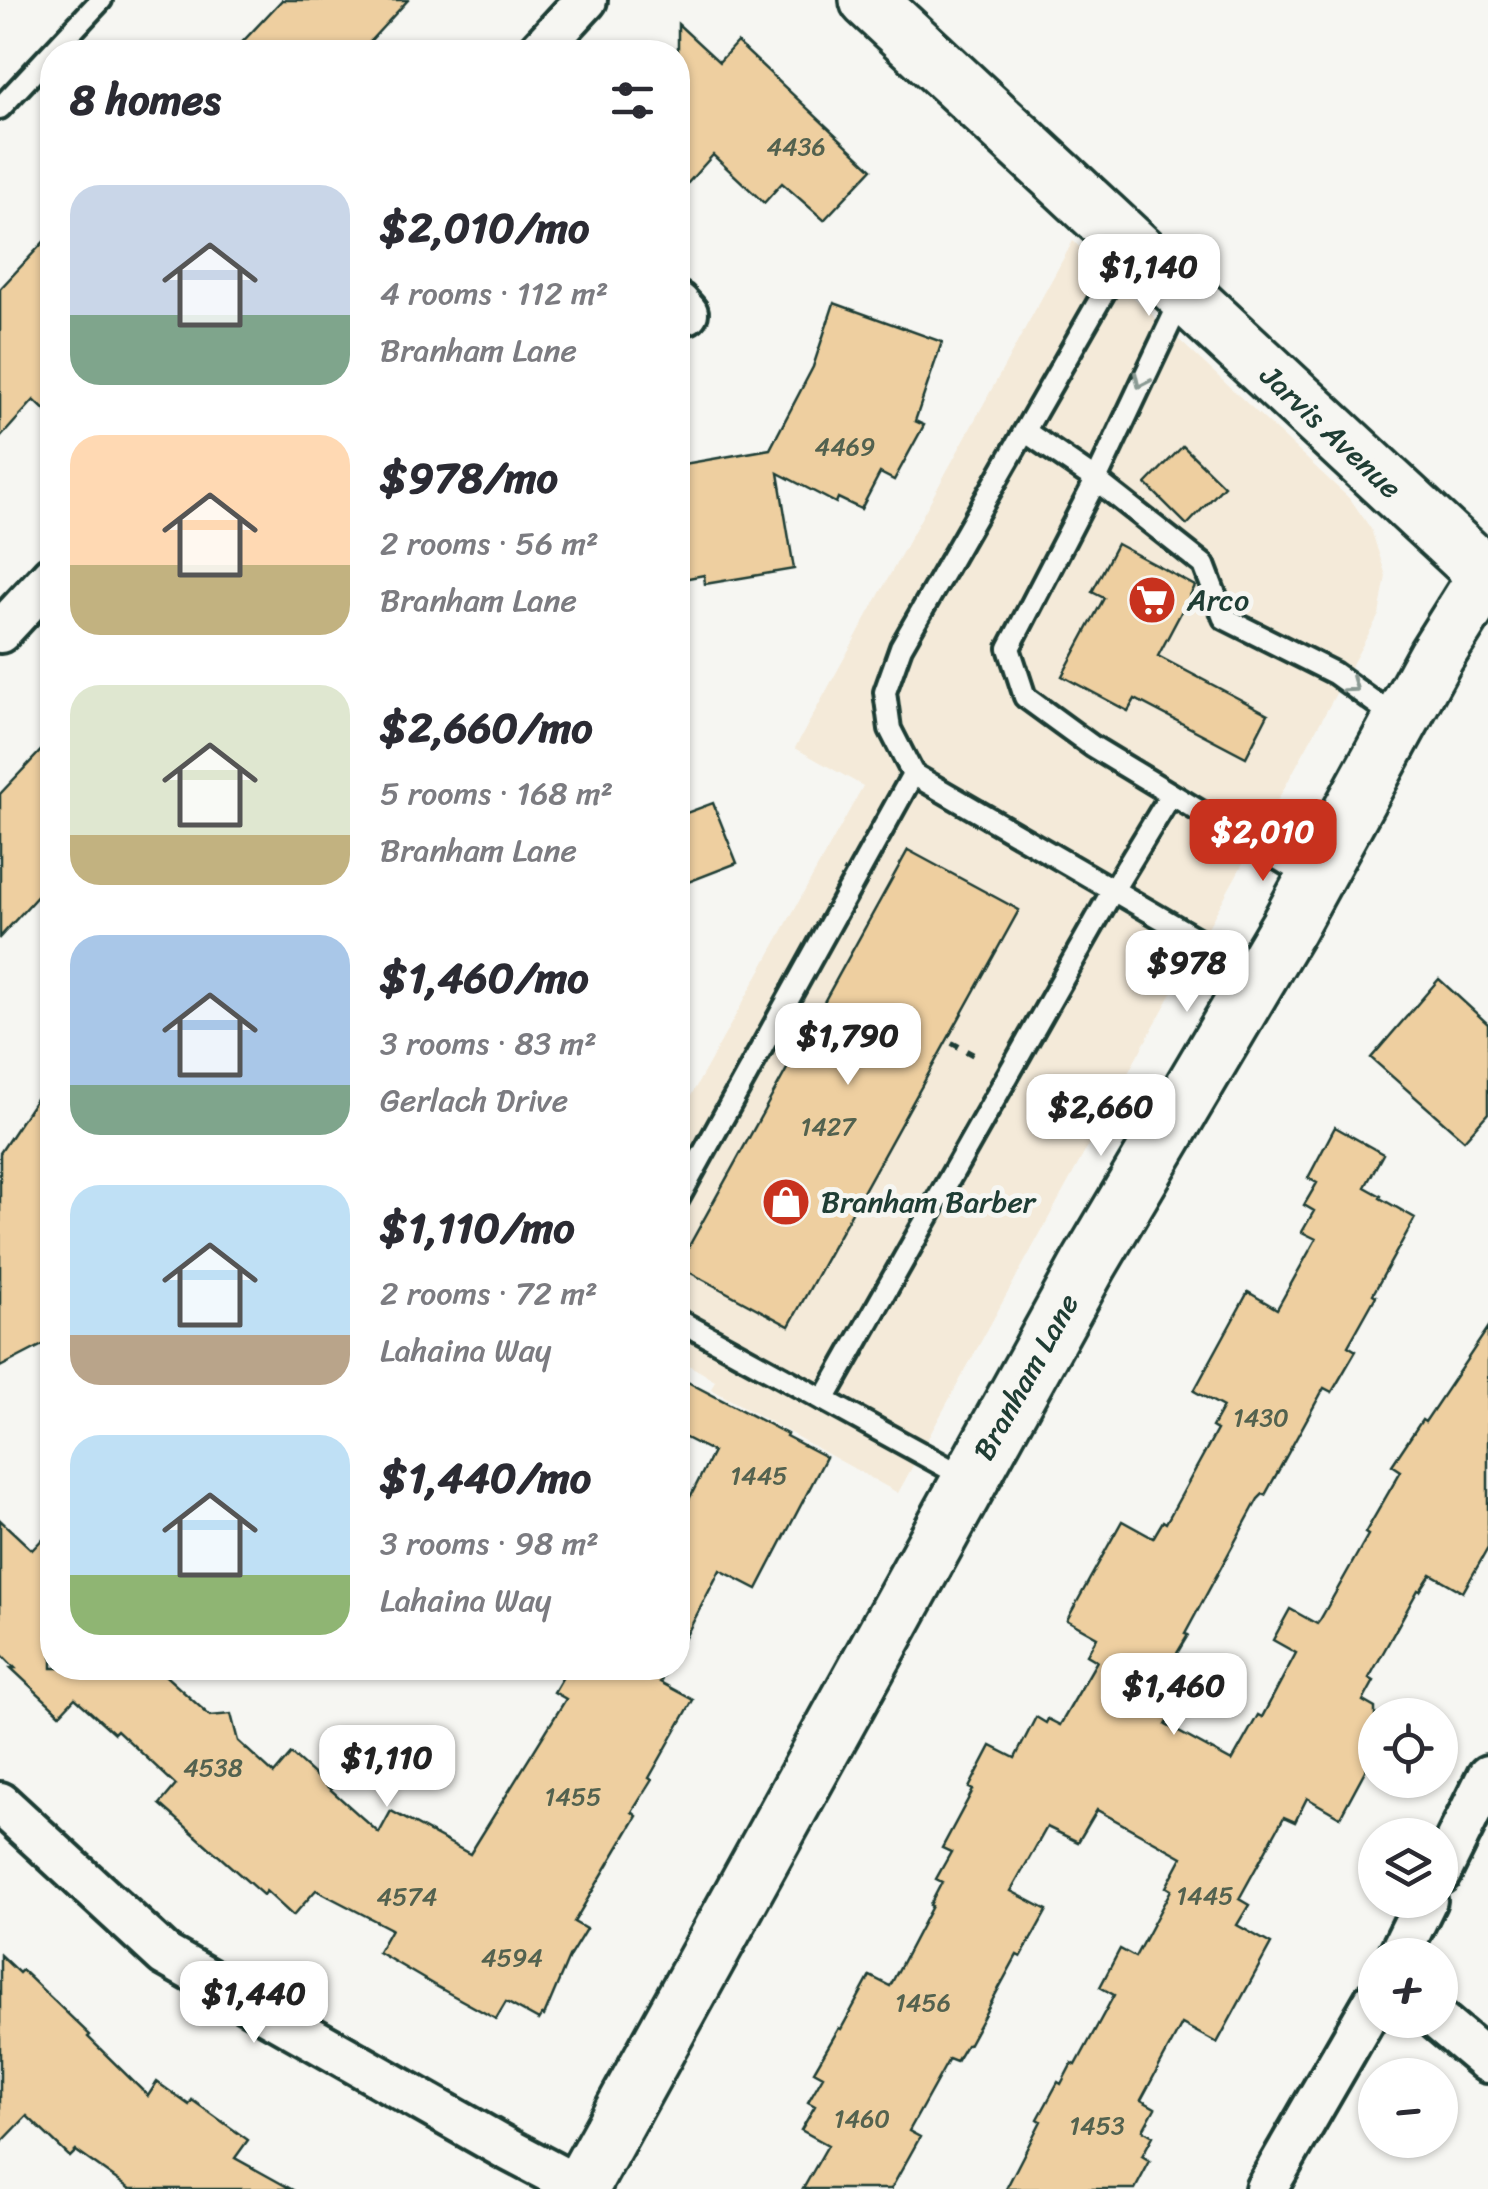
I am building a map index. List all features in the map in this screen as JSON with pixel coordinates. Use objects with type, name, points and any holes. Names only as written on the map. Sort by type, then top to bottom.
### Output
[{"type":"main road","name":"Jarvis Avenue","points":[[868,0],[1488,575]]},
{"type":"main road","name":"Branham Lane","points":[[581,2188],[1089,1264],[1260,975],[1436,656],[1488,575]]},
{"type":"street","points":[[549,40],[586,0]]},
{"type":"street","points":[[0,632],[40,589]]},
{"type":"street","points":[[1458,1837],[1488,1776]]},
{"type":"street","points":[[0,1803],[165,1955],[581,2188]]},
{"type":"street","points":[[1266,2189],[1358,2029]]},
{"type":"street","points":[[1458,2037],[1488,2062]]},
{"type":"lane","points":[[64,40],[101,0]]},
{"type":"lane","points":[[0,108],[40,65]]},
{"type":"lane","points":[[1131,244],[901,647],[885,692],[890,730],[914,774],[1260,975]]},
{"type":"lane","points":[[1184,294],[1096,480],[1009,648],[1025,697],[1170,796],[1313,880]]},
{"type":"lane","points":[[1026,432],[1096,480],[1204,566],[1224,618],[1334,673],[1400,721]]},
{"type":"lane","points":[[690,1177],[914,774]]},
{"type":"lane","points":[[824,1400],[1170,796]]},
{"type":"lane","points":[[690,1327],[970,1480]]},
{"type":"path","points":[[952,1043],[977,1056]]},
{"type":"path","points":[[1032,1086],[1062,1103]]},
{"type":"shaded area","points":[[1073,241],[1351,500],[1371,529],[1386,576],[1379,615],[898,1493],[711,1389],[715,1380],[690,1366],[690,1097],[863,786],[795,748]]},
{"type":"building","points":[[282,0],[408,0],[371,40],[244,40]]},
{"type":"building","points":[[678,24],[719,62],[737,42],[872,169],[824,220],[782,183],[764,203],[713,155],[690,181],[690,40],[678,40]]},
{"type":"building","points":[[40,246],[40,406],[34,400],[0,438],[0,289]]},
{"type":"building","points":[[834,303],[942,342],[915,421],[924,425],[894,480],[880,473],[861,509],[838,498],[836,503],[778,473],[794,569],[705,584],[704,575],[690,578],[690,463],[770,449],[813,367]]},
{"type":"building","points":[[1183,446],[1224,486],[1187,525],[1146,484]]},
{"type":"building","points":[[1117,544],[1195,586],[1158,656],[1268,714],[1246,757],[1135,699],[1128,711],[1062,676],[1104,598],[1092,592]]},
{"type":"building","points":[[40,752],[40,893],[0,937],[0,794]]},
{"type":"building","points":[[713,803],[737,863],[690,881],[690,812]]},
{"type":"building","points":[[908,850],[1019,910],[789,1326],[690,1272],[690,1244]]},
{"type":"building","points":[[1439,979],[1488,1024],[1488,1113],[1464,1140],[1371,1058]]},
{"type":"building","points":[[40,1093],[40,1346],[0,1367],[0,1153]]},
{"type":"building","points":[[1335,1127],[1383,1154],[1365,1187],[1415,1218],[1348,1346],[1356,1351],[1332,1392],[1324,1388],[1265,1495],[1258,1499],[1167,1670],[1190,1682],[1166,1725],[1232,1761],[1258,1715],[1262,1717],[1296,1653],[1273,1640],[1290,1609],[1317,1624],[1320,1620],[1401,1471],[1392,1465],[1488,1328],[1488,1548],[1463,1592],[1431,1574],[1369,1678],[1374,1681],[1365,1698],[1358,1698],[1358,1784],[1340,1817],[1307,1798],[1295,1822],[1284,1817],[1239,1899],[1249,1905],[1237,1925],[1271,1944],[1217,2043],[1182,2024],[1141,2100],[1155,2108],[1143,2130],[1153,2136],[1142,2156],[1150,2161],[1135,2189],[1006,2189],[1058,2082],[1061,2084],[1072,2063],[1076,2065],[1114,1995],[1100,1987],[1120,1949],[1135,1957],[1171,1890],[1166,1887],[1182,1857],[1097,1810],[1078,1842],[1047,1827],[1011,1891],[1047,1910],[1021,1957],[1017,1955],[968,2045],[956,2062],[949,2059],[909,2131],[920,2137],[891,2189],[803,2189],[828,2145],[801,2130],[815,2106],[808,2102],[823,2076],[814,2071],[870,1976],[890,1986],[932,1906],[942,1882],[936,1879],[951,1852],[942,1848],[991,1746],[1015,1758],[1036,1717],[1060,1725],[1097,1661],[1087,1655],[1097,1637],[1067,1620],[1122,1521],[1153,1538],[1163,1521],[1166,1523],[1217,1430],[1212,1427],[1223,1407],[1194,1391],[1248,1292],[1277,1309],[1316,1239],[1302,1232],[1314,1211],[1304,1205],[1317,1183],[1308,1178]]},
{"type":"building","points":[[690,1383],[826,1457],[757,1589],[720,1570],[690,1628],[690,1497],[713,1452],[690,1440]]},
{"type":"building","points":[[0,1520],[32,1550],[40,1542],[40,1680],[170,1680],[210,1716],[231,1714],[238,1741],[274,1774],[291,1754],[379,1833],[391,1811],[470,1854],[566,1699],[554,1692],[561,1680],[661,1680],[693,1700],[632,1812],[637,1816],[574,1922],[586,1929],[569,1957],[544,2016],[539,2020],[506,2002],[496,2019],[378,1952],[391,1929],[316,1890],[293,1916],[266,1891],[263,1895],[160,1804],[176,1785],[117,1730],[114,1733],[75,1698],[60,1714],[0,1653]]},
{"type":"building","points":[[0,1955],[19,1973],[22,1970],[148,2096],[157,2082],[189,2105],[192,2100],[248,2140],[235,2158],[291,2189],[130,2189],[76,2151],[70,2157],[27,2116],[0,2144]]},
{"type":"place","name":"Arco","points":[[1152,600]]},
{"type":"place","name":"Branham Barber","points":[[786,1202]]}]
